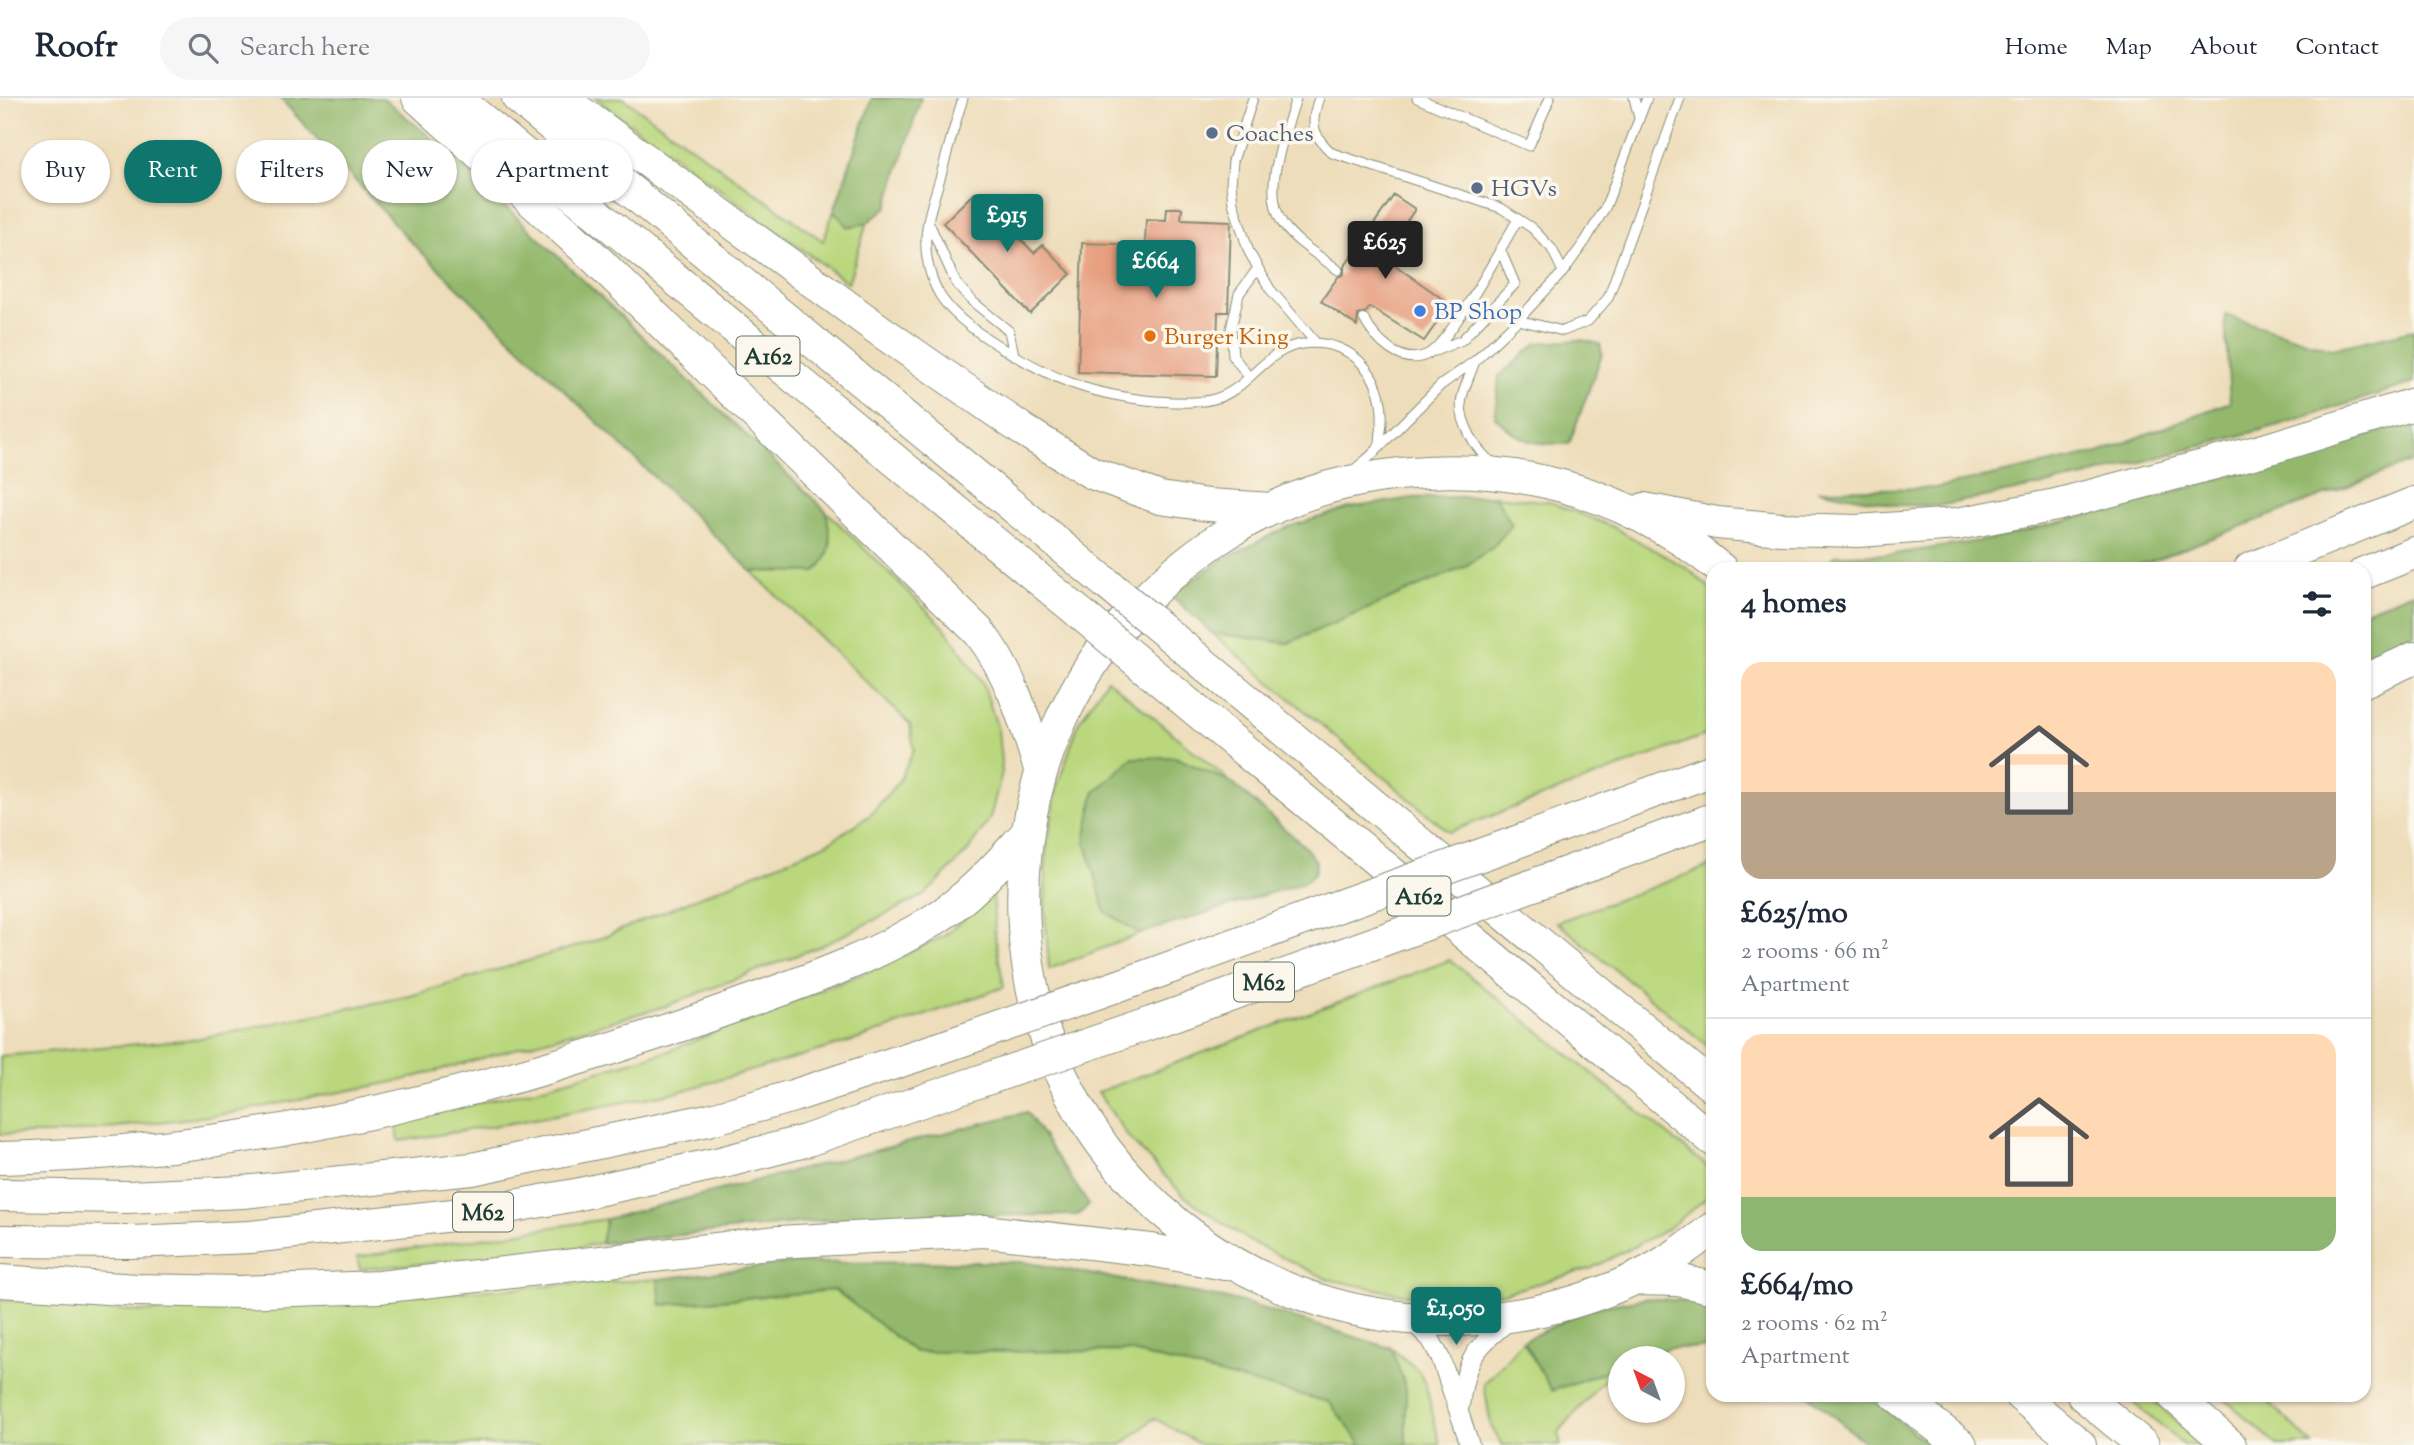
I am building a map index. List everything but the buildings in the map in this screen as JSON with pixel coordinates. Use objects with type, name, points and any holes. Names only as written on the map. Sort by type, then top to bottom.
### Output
[{"type":"highway","points":[[418,98],[594,257],[979,632],[995,652],[1009,678],[1041,772]]},
{"type":"highway","name":"A162","points":[[456,98],[1706,1134]]},
{"type":"highway","name":"A162","points":[[518,98],[1706,1081]]},
{"type":"highway","points":[[561,98],[882,332],[1023,430],[1091,473],[1160,498],[1209,505],[1272,509]]},
{"type":"highway","points":[[1615,504],[1717,523],[1782,530],[1858,531],[1957,524],[2056,505],[2264,450],[2414,404]]},
{"type":"highway","points":[[1706,1233],[1635,1279],[1577,1301],[1514,1316],[1447,1322],[1392,1318],[1338,1307],[1288,1291],[1240,1268],[1180,1227],[1153,1203],[1105,1148],[1070,1092],[1038,1010],[1028,961],[1023,892],[1027,833],[1041,772],[1059,724],[1083,678],[1112,636],[1146,597],[1185,562],[1227,533],[1272,509],[1342,484],[1392,474],[1433,470],[1513,475],[1582,491],[1615,504],[1659,526],[1713,562]]},
{"type":"highway","points":[[2267,562],[2414,503]]},
{"type":"highway","points":[[2371,570],[2414,553]]},
{"type":"highway","points":[[2371,678],[2414,657]]},
{"type":"highway","name":"M62","points":[[0,1195],[127,1198],[243,1192],[472,1169],[708,1120],[793,1096],[937,1049],[1133,981],[1706,773]]},
{"type":"highway","name":"M62","points":[[0,1241],[131,1242],[250,1237],[481,1212],[575,1195],[724,1162],[805,1141],[1148,1024],[1706,822]]},
{"type":"highway","points":[[0,1158],[56,1157],[245,1136],[372,1112],[501,1082],[622,1045],[764,996],[903,938],[937,918],[976,888],[1027,833]]},
{"type":"highway","points":[[0,1281],[136,1290],[226,1292],[379,1287],[778,1242],[984,1231],[1151,1250],[1240,1268]]},
{"type":"highway","points":[[1635,1279],[1678,1280],[1706,1286]]},
{"type":"highway","points":[[1905,1402],[1961,1445]]},
{"type":"highway","points":[[2028,1402],[2080,1445]]},
{"type":"highway","points":[[2091,1402],[2143,1445]]},
{"type":"highway","points":[[2181,1402],[2230,1445]]},
{"type":"street","points":[[1459,1413],[1468,1364],[1480,1345],[1514,1316]]},
{"type":"street","points":[[1410,1319],[1431,1340],[1441,1359],[1470,1445]]},
{"type":"lane","points":[[963,98],[925,239],[932,279],[941,298],[956,315],[980,334],[1065,383],[1095,393],[1126,398],[1192,402],[1215,399],[1233,390],[1272,356],[1286,348],[1316,343],[1335,346],[1366,367],[1376,383],[1382,401],[1383,420],[1379,447]]},
{"type":"lane","points":[[1253,98],[1233,161],[1233,204],[1249,252],[1269,289],[1316,343]]},
{"type":"lane","points":[[1296,98],[1274,177],[1274,199],[1282,223],[1296,238],[1338,270]]},
{"type":"lane","points":[[1319,98],[1312,117],[1320,142],[1332,153],[1501,208],[1532,228],[1552,249],[1563,272]]},
{"type":"lane","points":[[1417,98],[1530,146],[1550,98]]},
{"type":"lane","points":[[1634,98],[1639,120]]},
{"type":"lane","points":[[1342,484],[1358,464],[1379,447],[1441,385],[1476,360],[1518,320],[1563,272],[1606,206],[1647,98]]},
{"type":"lane","points":[[1518,320],[1563,331],[1588,321],[1608,298],[1680,98]]},
{"type":"lane","points":[[1430,353],[1444,338],[1518,219]]},
{"type":"lane","points":[[928,222],[956,283],[973,302],[1009,331],[1014,355]]},
{"type":"lane","points":[[1364,319],[1382,345],[1399,354],[1416,358],[1462,340],[1515,285],[1500,249]]},
{"type":"lane","points":[[1249,377],[1233,356],[1231,329],[1239,294],[1258,268]]},
{"type":"lane","points":[[1476,360],[1461,400],[1467,432],[1485,458],[1513,475]]},
{"type":"green space","points":[[280,98],[383,98],[434,140],[362,140],[362,188],[348,173],[348,140],[318,140]]},
{"type":"green space","points":[[595,98],[623,98],[823,241],[834,211],[848,227],[867,223],[848,283]]},
{"type":"green space","points":[[872,98],[921,98],[887,207],[867,223],[848,227],[834,211]]},
{"type":"green space","points":[[457,160],[471,174],[471,203],[502,203],[826,511],[830,544],[822,565],[815,572],[751,571],[410,241],[375,203],[457,203]]},
{"type":"green space","points":[[2225,315],[2331,349],[2414,330],[2414,383],[2272,427],[2081,478],[1938,506],[1896,505],[1817,490],[1935,488],[2098,453],[2230,402]]},
{"type":"green space","points":[[1581,340],[1600,344],[1602,354],[1569,444],[1528,441],[1513,433],[1495,417],[1499,376],[1537,343]]},
{"type":"green space","points":[[2414,422],[2414,461],[2148,562],[1828,562],[1835,555],[1894,554],[1993,539],[2129,505]]},
{"type":"green space","points":[[1495,496],[1550,502],[1611,526],[1688,569],[1706,585],[1706,735],[1449,832],[1212,633],[1288,643],[1464,567],[1492,548],[1512,525]]},
{"type":"green space","points":[[1495,496],[1512,525],[1492,548],[1464,567],[1288,643],[1212,633],[1171,595],[1220,561],[1285,528],[1349,508],[1412,498]]},
{"type":"green space","points":[[826,511],[944,627],[983,683],[998,730],[1002,772],[990,818],[968,851],[925,895],[823,945],[666,1006],[404,1080],[225,1114],[58,1134],[0,1134],[0,1056],[195,1039],[410,996],[594,941],[828,843],[870,815],[899,781],[914,749],[910,724],[751,571],[815,572],[831,543]]},
{"type":"green space","points":[[2414,592],[2414,634],[2371,654],[2371,608]]},
{"type":"green space","points":[[1107,679],[1232,783],[1175,757],[1105,911],[1140,934],[1049,969],[1045,911],[1046,851],[1058,784],[1079,722]]},
{"type":"green space","points":[[1175,757],[1232,783],[1304,846],[1316,861],[1315,873],[1305,882],[1140,934],[1105,911],[1085,841],[1094,793],[1132,758]]},
{"type":"green space","points":[[1706,868],[1706,1044],[1557,922]]},
{"type":"green space","points":[[993,893],[995,938],[1004,987],[859,1039],[678,1092],[399,1141],[396,1121],[533,1090],[669,1051],[874,969],[944,936]]},
{"type":"green space","points":[[1450,960],[1706,1165],[1706,1199],[1666,1230],[1592,1268],[1504,1293],[1406,1295],[1327,1279],[1249,1241],[1184,1196],[1128,1137],[1098,1092]]},
{"type":"green space","points":[[1027,1112],[1089,1205],[1078,1215],[867,1216],[601,1243],[606,1219]]},
{"type":"green space","points":[[606,1219],[601,1243],[556,1252],[360,1269],[357,1257]]},
{"type":"green space","points":[[1024,1262],[1238,1301],[1391,1348],[1406,1389],[1406,1445],[1362,1445],[1329,1402],[1128,1351],[915,1352],[835,1290],[661,1305],[658,1279],[792,1263]]},
{"type":"green space","points":[[658,1279],[662,1305],[835,1290],[915,1352],[1128,1351],[1330,1402],[1362,1445],[1201,1445],[1154,1418],[1122,1445],[0,1445],[0,1299],[142,1312]]},
{"type":"green space","points":[[1647,1298],[1706,1302],[1706,1348],[1608,1346],[1608,1370],[1552,1391],[1523,1341],[1588,1309]]},
{"type":"green space","points":[[1523,1341],[1552,1390],[1608,1370],[1608,1375],[1558,1433],[1561,1445],[1502,1445],[1491,1426],[1484,1384]]},
{"type":"green space","points":[[1391,1348],[1418,1370],[1426,1386],[1440,1445],[1406,1445],[1406,1389]]},
{"type":"green space","points":[[1816,1402],[1876,1402],[1930,1445],[1868,1445]]},
{"type":"green space","points":[[2132,1402],[2155,1402],[2203,1445],[2184,1445]]},
{"type":"green space","points":[[2228,1402],[2269,1402],[2313,1445],[2277,1445]]},
{"type":"place","name":"Coaches","points":[[1212,133]]},
{"type":"place","name":"HGVs","points":[[1477,188]]},
{"type":"place","name":"BP Shop","points":[[1420,311]]},
{"type":"place","name":"Burger King","points":[[1150,336]]}]
